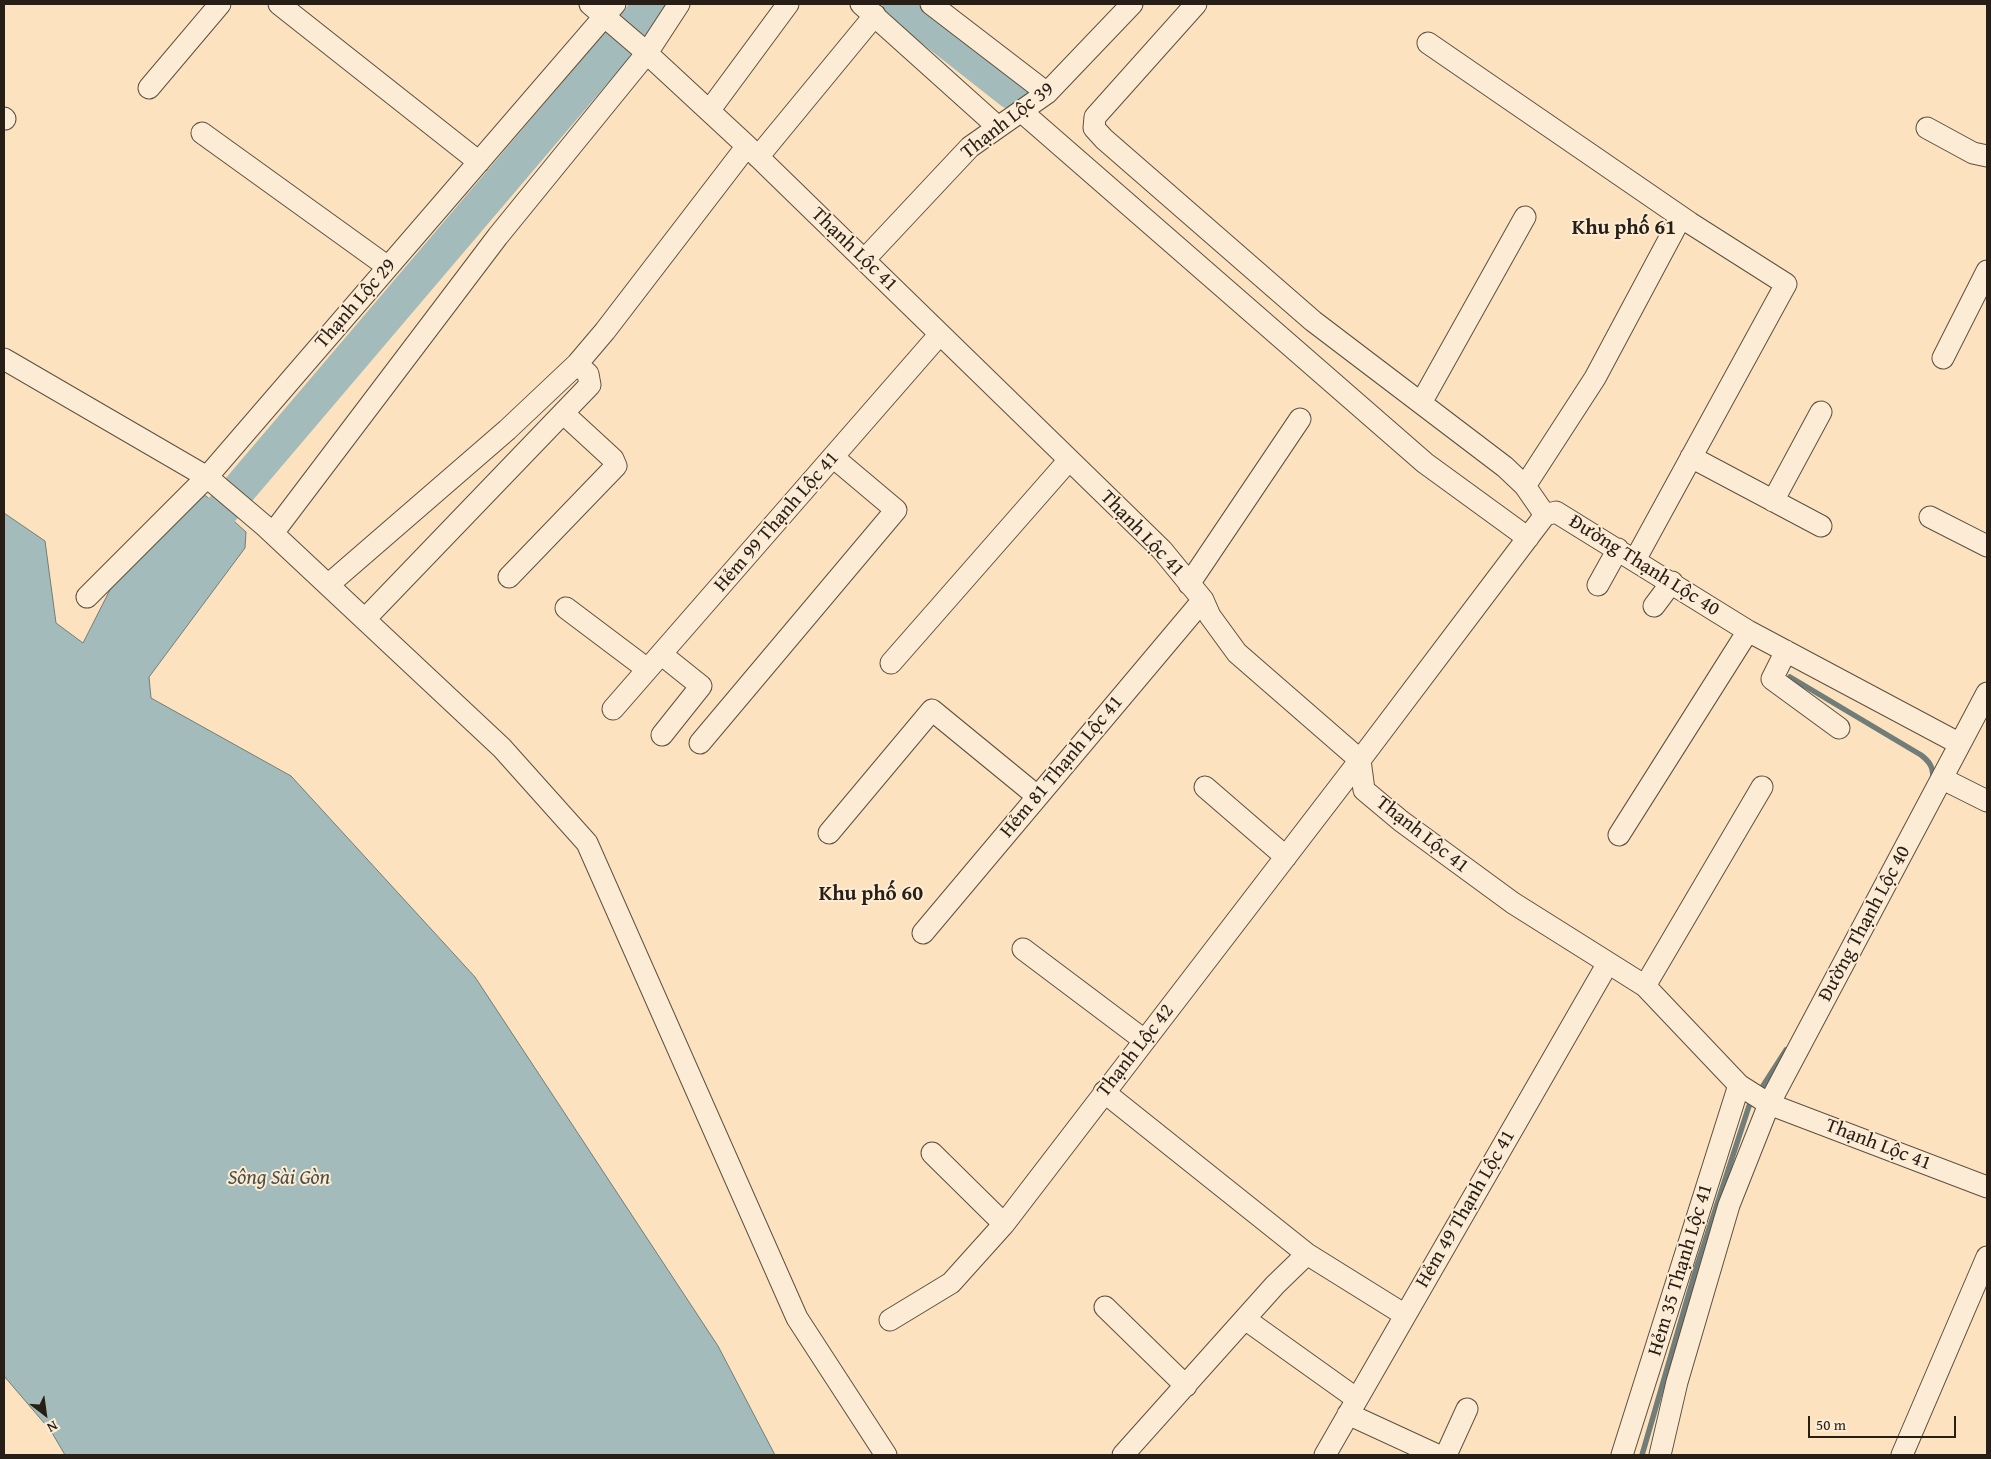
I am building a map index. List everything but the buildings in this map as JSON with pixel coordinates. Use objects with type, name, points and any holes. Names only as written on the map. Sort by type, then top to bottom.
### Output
[{"type":"street","points":[[148,88],[220,4]]},
{"type":"street","points":[[279,4],[479,162]]},
{"type":"street","points":[[270,530],[643,49],[680,4]]},
{"type":"street","points":[[708,110],[788,4]]},
{"type":"street","points":[[930,4],[1047,93]]},
{"type":"street","name":"Thạnh Lộc 39","points":[[864,260],[970,147],[1047,93],[1132,4]]},
{"type":"street","points":[[1196,4],[1094,117],[1094,128],[1112,146],[1313,321],[1505,467],[1525,486],[1545,515]]},
{"type":"street","name":"Thạnh Lộc 29","points":[[87,597],[206,477],[479,162],[603,8]]},
{"type":"street","name":"Thạnh Lộc 41","points":[[603,8],[643,49],[864,260],[1162,550],[1203,600],[1210,616],[1237,653],[1360,760],[1364,790],[1400,821],[1513,903],[1645,986],[1739,1085],[1769,1104],[1987,1187]]},
{"type":"street","points":[[328,585],[507,430],[577,364],[868,9],[998,127]]},
{"type":"street","points":[[1428,43],[1681,217],[1786,284],[1691,457],[1626,554],[1598,584]]},
{"type":"street","points":[[1021,111],[1425,463],[1528,538]]},
{"type":"street","points":[[1927,128],[1973,153],[1987,156]]},
{"type":"street","points":[[202,133],[388,267]]},
{"type":"street","points":[[1421,403],[1525,217]]},
{"type":"street","points":[[1525,486],[1595,378],[1681,217]]},
{"type":"street","points":[[1943,358],[1987,271]]},
{"type":"street","name":"Hẻm 99 Thạnh Lộc 41","points":[[613,709],[940,334]]},
{"type":"street","points":[[4,359],[206,477],[270,530],[502,748],[587,843],[796,1318],[886,1455]]},
{"type":"street","points":[[365,619],[590,384],[588,374],[577,364]]},
{"type":"street","points":[[1773,501],[1821,412]]},
{"type":"street","points":[[509,578],[616,466],[613,459],[563,413]]},
{"type":"street","points":[[1189,584],[1300,419]]},
{"type":"street","points":[[700,743],[896,510],[833,457]]},
{"type":"street","points":[[1691,457],[1821,526]]},
{"type":"street","points":[[891,663],[1069,460]]},
{"type":"street","name":"Đường Thạnh Lộc 40","points":[[1360,760],[1545,515],[1556,512],[1672,582],[1748,631],[1960,744]]},
{"type":"street","points":[[1930,517],[1987,546]]},
{"type":"street","points":[[1654,606],[1672,582]]},
{"type":"street","name":"Hẻm 81 Thạnh Lộc 41","points":[[923,933],[1203,600]]},
{"type":"street","points":[[566,608],[654,662],[701,686],[662,735]]},
{"type":"street","points":[[1619,835],[1748,631]]},
{"type":"street","points":[[1786,651],[1772,679],[1839,728]]},
{"type":"street","name":"Đường Thạnh Lộc 40","points":[[1660,1455],[1677,1382],[1729,1205],[1769,1104],[1987,693]]},
{"type":"street","points":[[829,833],[932,710],[1037,796]]},
{"type":"street","name":"Thạnh Lộc 42","points":[[890,1320],[951,1283],[1004,1224],[1360,760]]},
{"type":"street","points":[[1943,779],[1987,801]]},
{"type":"street","points":[[1205,786],[1286,857]]},
{"type":"street","points":[[1645,986],[1762,788]]},
{"type":"street","points":[[1023,949],[1144,1040]]},
{"type":"street","name":"Hẻm 49 Thạnh Lộc 41","points":[[1330,1453],[1352,1407],[1608,962]]},
{"type":"street","name":"Hẻm 35 Thạnh Lộc 41","points":[[1622,1455],[1739,1085]]},
{"type":"street","points":[[1104,1092],[1307,1254],[1405,1315]]},
{"type":"street","points":[[932,1153],[1004,1224]]},
{"type":"street","points":[[1123,1455],[1245,1319],[1307,1254]]},
{"type":"street","points":[[1902,1455],[1987,1257]]},
{"type":"street","points":[[1105,1307],[1186,1386]]},
{"type":"street","points":[[1245,1319],[1352,1407],[1437,1455]]},
{"type":"street","points":[[1446,1455],[1467,1409]]},
{"type":"water","name":"Sông Sài Gòn","points":[[206,496],[246,532],[245,548],[149,677],[151,698],[291,776],[475,977],[718,1346],[775,1455],[65,1455],[51,1431],[4,1376],[4,513],[45,541],[56,623],[83,643],[116,578],[191,498]]},
{"type":"waterway","points":[[191,546],[652,4]]},
{"type":"waterway","points":[[900,4],[1012,92]]},
{"type":"waterway","points":[[1790,677],[1921,755],[1930,765],[1933,778]]},
{"type":"waterway","points":[[1759,1092],[1786,1050]]},
{"type":"waterway","points":[[1642,1455],[1696,1269],[1749,1106],[1754,1100]]},
{"type":"district","name":"Khu phố 61","points":[[1624,229]]},
{"type":"district","name":"Khu phố 60","points":[[871,895]]}]
